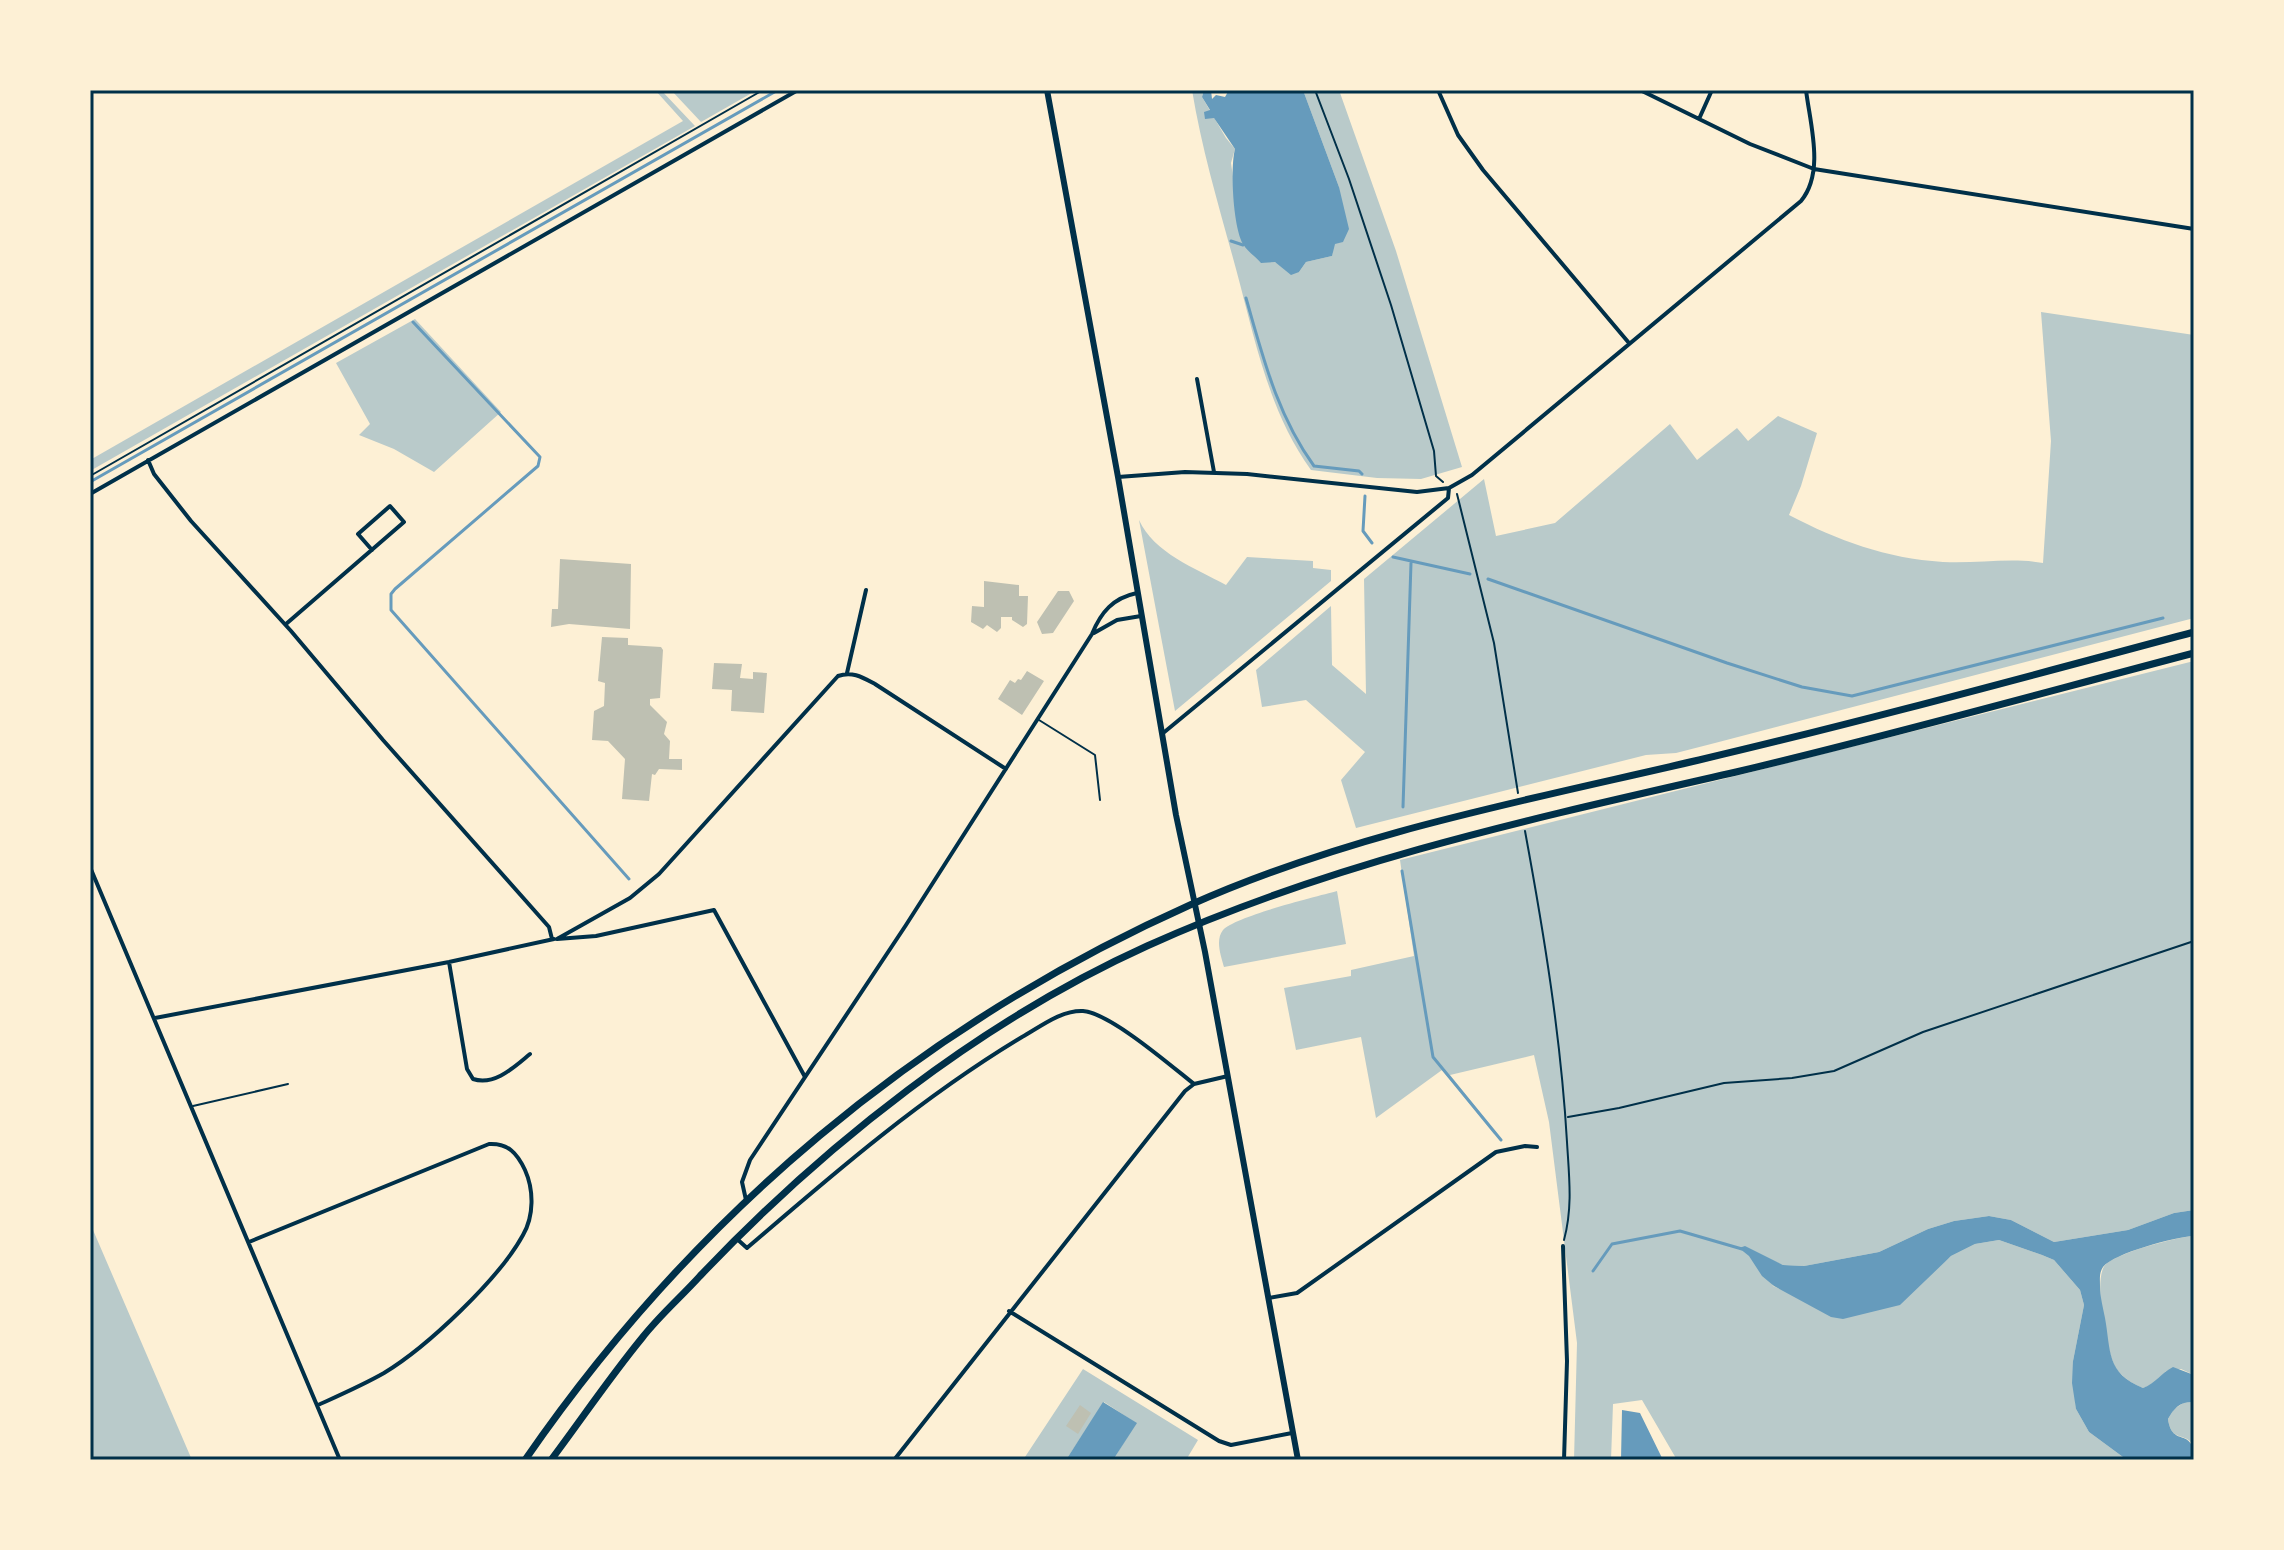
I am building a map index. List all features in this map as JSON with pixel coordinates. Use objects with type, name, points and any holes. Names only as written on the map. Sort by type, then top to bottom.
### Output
[{"type":"main road","points":[[1047,90],[1162,734],[1298,1460]]},
{"type":"main road","points":[[525,1460],[572,1394],[679,1268],[746,1200],[866,1096],[982,1017],[1071,964],[1193,903],[1267,874],[1398,833],[1736,752],[2194,632]]},
{"type":"main road","points":[[551,1460],[642,1337],[736,1238],[874,1116],[1016,1017],[1146,947],[1276,893],[1401,853],[1570,809],[1755,767],[2194,653]]},
{"type":"street","points":[[90,494],[798,90]]},
{"type":"street","points":[[1438,90],[1458,135],[1483,170],[1629,343]]},
{"type":"street","points":[[1640,90],[1763,150],[1814,169],[2194,229]]},
{"type":"street","points":[[1699,119],[1712,90]]},
{"type":"street","points":[[1118,477],[1214,472],[1417,492],[1449,488],[1472,475],[1801,201],[1808,192],[1814,169],[1806,90]]},
{"type":"street","points":[[1197,379],[1214,472]]},
{"type":"street","points":[[148,460],[154,474],[191,521],[549,927],[554,939]]},
{"type":"street","points":[[1162,734],[1448,498],[1449,488]]},
{"type":"street","points":[[285,625],[372,550],[404,522],[390,506],[358,534],[372,550]]},
{"type":"street","points":[[847,673],[866,590]]},
{"type":"street","points":[[746,1200],[742,1182],[750,1160],[1038,720],[1104,612],[1115,600],[1137,593]]},
{"type":"street","points":[[1092,634],[1117,620],[1141,616]]},
{"type":"street","points":[[554,939],[630,898],[659,874],[838,676],[847,673],[858,675],[875,684],[1006,769]]},
{"type":"street","points":[[90,867],[340,1460]]},
{"type":"street","points":[[155,1018],[554,939],[596,936],[714,910],[805,1077]]},
{"type":"street","points":[[449,962],[467,1069],[473,1079],[482,1082],[491,1080],[508,1072],[530,1054]]},
{"type":"street","points":[[736,1238],[747,1248],[924,1101],[1058,1016],[1081,1011],[1103,1016],[1194,1084]]},
{"type":"street","points":[[894,1460],[1009,1311],[1194,1084],[1228,1076]]},
{"type":"street","points":[[249,1242],[489,1144],[501,1143],[512,1150],[525,1170],[532,1193],[531,1213],[524,1235],[496,1272],[410,1355],[385,1372],[318,1405]]},
{"type":"street","points":[[1269,1298],[1297,1293],[1496,1152],[1525,1146],[1537,1147]]},
{"type":"street","points":[[1563,1246],[1567,1361],[1564,1460]]},
{"type":"street","points":[[1009,1311],[1219,1441],[1231,1445],[1294,1432]]},
{"type":"lane","points":[[1038,720],[1095,755],[1100,800]]},
{"type":"lane","points":[[192,1106],[288,1084]]},
{"type":"path","points":[[90,476],[763,90]]},
{"type":"path","points":[[1315,90],[1391,305],[1434,451],[1436,476],[1458,495],[1494,643],[1519,796]]},
{"type":"path","points":[[1524,826],[1558,1034],[1567,1117],[1571,1193],[1563,1246]]},
{"type":"path","points":[[1567,1117],[1724,1083],[1792,1078],[1834,1071],[1923,1032],[2194,941]]},
{"type":"shaded area","points":[[655,90],[661,90],[695,126],[90,471],[90,460],[683,121]]},
{"type":"shaded area","points":[[671,90],[757,90],[701,122]]},
{"type":"shaded area","points":[[1192,90],[1204,90],[1202,97],[1235,149],[1231,163],[1235,191],[1275,262],[1299,272],[1306,262],[1332,256],[1339,187],[1303,90],[1339,90],[1396,251],[1462,467],[1421,479],[1377,478],[1311,470],[1284,423],[1264,373],[1212,180]]},
{"type":"shaded area","points":[[2041,312],[2194,335],[2194,618],[1676,753],[1646,755],[1356,828],[1341,780],[1365,752],[1306,700],[1262,707],[1256,670],[1331,606],[1332,665],[1366,694],[1364,579],[1484,479],[1496,536],[1555,523],[1670,424],[1697,460],[1737,428],[1748,441],[1778,416],[1817,433],[1789,515],[1844,540],[1922,560],[2043,563],[2051,441]]},
{"type":"shaded area","points":[[415,319],[501,412],[434,472],[394,449],[359,435],[370,424],[336,363]]},
{"type":"shaded area","points":[[1139,520],[1165,551],[1226,585],[1247,557],[1313,561],[1313,568],[1331,570],[1331,581],[1175,711]]},
{"type":"shaded area","points":[[2194,661],[2194,1210],[2174,1213],[2128,1230],[2054,1242],[2011,1220],[1989,1216],[1954,1221],[1928,1229],[1879,1252],[1804,1266],[1783,1265],[1765,1258],[1773,1286],[1799,1297],[1930,1274],[1951,1256],[1975,1244],[1999,1240],[2054,1260],[2080,1290],[2084,1305],[2073,1361],[2076,1409],[2089,1432],[2127,1460],[1677,1460],[1642,1400],[1613,1404],[1611,1460],[1574,1460],[1577,1343],[1549,1122],[1534,1055],[1450,1075],[1499,1136],[1494,1134],[1442,1070],[1376,1118],[1361,1037],[1296,1050],[1284,988],[1351,976],[1351,970],[1414,956],[1400,860]]},
{"type":"shaded area","points":[[1337,891],[1346,944],[1224,967],[1219,948],[1223,930],[1243,919]]},
{"type":"shaded area","points":[[90,1223],[192,1460],[90,1460]]},
{"type":"shaded area","points":[[2194,1236],[2194,1375],[2181,1369],[2166,1371],[2154,1384],[2143,1388],[2123,1376],[2113,1363],[2102,1317],[2102,1271],[2106,1264],[2122,1255],[2161,1242]]},
{"type":"shaded area","points":[[1083,1369],[1198,1440],[1186,1460],[1113,1460],[1136,1423],[1104,1402],[1066,1460],[1023,1460]]},
{"type":"shaded area","points":[[2185,1402],[2194,1402],[2194,1446],[2172,1431],[2168,1419],[2174,1409]]},
{"type":"water","points":[[1204,90],[1211,90],[1212,99],[1216,95],[1225,97],[1229,90],[1303,90],[1339,187],[1349,229],[1343,242],[1335,244],[1332,256],[1306,262],[1299,272],[1291,275],[1275,262],[1261,263],[1245,247],[1233,197],[1235,149],[1214,118],[1205,119],[1204,112],[1210,110],[1202,97]]},
{"type":"water","points":[[2194,1210],[2194,1236],[2132,1251],[2109,1262],[2101,1272],[2100,1294],[2112,1360],[2122,1375],[2143,1388],[2173,1367],[2194,1375],[2194,1402],[2178,1406],[2168,1419],[2174,1433],[2190,1443],[2194,1460],[2127,1460],[2089,1432],[2076,1409],[2072,1383],[2084,1305],[2080,1290],[2054,1260],[1999,1240],[1975,1244],[1951,1256],[1900,1305],[1843,1319],[1831,1317],[1774,1286],[1739,1248],[1745,1246],[1783,1265],[1804,1266],[1879,1252],[1928,1229],[1954,1221],[1989,1216],[2011,1220],[2054,1242],[2128,1230],[2174,1213]]},
{"type":"water","points":[[1103,1402],[1137,1423],[1113,1460],[1066,1460]]},
{"type":"water","points":[[1622,1410],[1640,1413],[1663,1460],[1621,1460]]},
{"type":"building","points":[[560,559],[631,564],[630,629],[569,624],[551,627],[552,609],[558,609]]},
{"type":"building","points":[[984,581],[1019,585],[1019,596],[1028,596],[1027,624],[1023,627],[1012,617],[1001,617],[1001,628],[997,632],[987,625],[983,629],[971,622],[972,606],[984,607]]},
{"type":"building","points":[[1058,591],[1069,591],[1074,601],[1053,633],[1042,634],[1037,622]]},
{"type":"building","points":[[602,637],[628,638],[628,645],[661,647],[663,650],[660,698],[650,699],[650,705],[667,722],[664,734],[670,741],[669,759],[682,759],[682,770],[659,769],[655,775],[652,774],[649,801],[622,799],[625,759],[608,741],[592,740],[594,711],[604,706],[605,683],[598,681]]},
{"type":"building","points":[[714,663],[742,664],[740,678],[753,679],[753,672],[767,673],[764,713],[731,711],[732,690],[712,689]]},
{"type":"building","points":[[1027,671],[1044,681],[1022,715],[998,699],[1010,680],[1015,683],[1021,680]]},
{"type":"building","points":[[1080,1405],[1091,1413],[1078,1434],[1066,1426]]},
{"type":"waterway","points":[[90,482],[778,90]]},
{"type":"waterway","points":[[1231,241],[1243,245]]},
{"type":"waterway","points":[[1246,298],[1272,385],[1301,447],[1314,466],[1359,471],[1362,474]]},
{"type":"waterway","points":[[413,322],[540,457],[538,466],[395,589],[391,594],[391,610],[629,879]]},
{"type":"waterway","points":[[1365,496],[1363,531],[1372,543]]},
{"type":"waterway","points":[[1393,557],[1470,574]]},
{"type":"waterway","points":[[1403,807],[1411,563]]},
{"type":"waterway","points":[[1488,579],[1727,663],[1802,687],[1852,696],[2163,618]]},
{"type":"waterway","points":[[1402,871],[1433,1057],[1501,1140]]},
{"type":"waterway","points":[[1593,1271],[1612,1244],[1680,1231],[1742,1249]]}]
